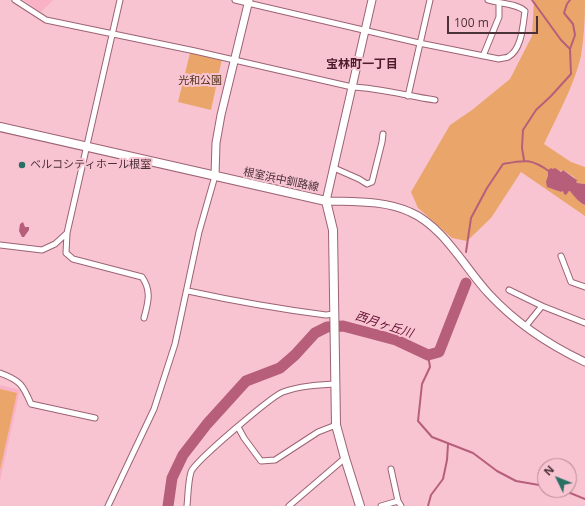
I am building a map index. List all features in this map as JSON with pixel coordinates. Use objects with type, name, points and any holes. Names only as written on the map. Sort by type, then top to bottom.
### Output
[{"type":"main road","name":"根室浜中釧路線","points":[[0,127],[326,201],[333,230],[336,425],[360,506]]},
{"type":"street","points":[[14,0],[46,20],[113,33],[352,87],[371,88],[435,100]]},
{"type":"street","points":[[120,0],[67,233],[66,253],[73,259],[142,277],[148,289],[148,303],[144,318]]},
{"type":"street","points":[[234,0],[249,2],[419,43],[499,59],[508,57],[515,52],[521,38],[525,11],[520,6],[488,0]]},
{"type":"street","points":[[372,0],[326,201],[380,203],[418,216],[432,227],[446,242],[490,295],[525,327],[564,352],[585,362]]},
{"type":"street","points":[[408,96],[430,0]]},
{"type":"street","points":[[108,506],[154,409],[175,344],[200,232],[215,176],[216,143],[221,115],[249,2]]},
{"type":"street","points":[[483,56],[499,17],[499,3]]},
{"type":"street","points":[[334,168],[367,184],[372,182],[383,134]]},
{"type":"street","points":[[0,245],[42,250],[55,244],[67,233]]},
{"type":"street","points":[[561,256],[571,282],[585,287]]},
{"type":"street","points":[[509,290],[542,306],[585,323]]},
{"type":"street","points":[[188,291],[231,301],[326,315],[334,318]]},
{"type":"street","points":[[525,327],[542,306]]},
{"type":"street","points":[[0,373],[14,378],[24,389],[31,404],[95,418]]},
{"type":"street","points":[[187,506],[191,471],[206,454],[238,427],[282,393],[309,385],[335,384]]},
{"type":"street","points":[[238,427],[261,461],[275,460],[318,432],[336,425]]},
{"type":"street","points":[[289,506],[345,458]]},
{"type":"street","points":[[381,506],[399,504],[391,469]]},
{"type":"shaded area","points":[[23,0],[53,0],[41,12]]},
{"type":"shaded area","points":[[555,168],[561,172],[563,170],[578,181],[576,181],[577,183],[585,184],[585,205],[578,201],[570,191],[566,195],[563,191],[561,192],[547,187],[546,182],[548,170]]},
{"type":"shaded area","points":[[23,222],[25,227],[29,227],[29,230],[24,237],[22,237],[19,231],[20,224]]},
{"type":"shaded area","points":[[0,385],[20,390],[0,481]]},
{"type":"green space","points":[[534,0],[585,0],[583,42],[578,67],[565,101],[544,144],[571,162],[585,167],[585,184],[577,183],[574,177],[563,170],[548,175],[547,178],[557,190],[560,192],[571,191],[578,201],[585,205],[585,216],[521,172],[491,218],[467,241],[452,238],[418,208],[411,192],[450,125],[472,110],[510,79],[532,36]]},
{"type":"green space","name":"光和公園","points":[[190,53],[222,59],[211,110],[178,102]]},
{"type":"green space","points":[[0,389],[17,393],[0,470]]},
{"type":"waterway","points":[[532,0],[561,40],[570,49]]},
{"type":"waterway","points":[[524,160],[522,148],[523,130],[536,110],[571,74],[570,49],[575,35],[573,24],[564,13],[570,0]]},
{"type":"waterway","name":"西月ヶ丘川","points":[[466,252],[471,218],[487,188],[503,164],[527,161],[538,164],[550,172]]},
{"type":"waterway","name":"西月ヶ丘川","points":[[168,506],[172,478],[183,455],[207,424],[246,381],[280,368],[295,355],[315,333],[327,327],[343,326],[396,340],[428,355],[439,352],[466,283]]},
{"type":"waterway","points":[[428,355],[430,367],[422,384],[418,421],[432,437],[473,453],[497,471],[516,481],[537,485]]},
{"type":"waterway","points":[[428,506],[431,495],[443,479],[447,460],[448,444]]},
{"type":"waterway","points":[[577,496],[585,499]]},
{"type":"place","name":"ベルコシティホール根室","points":[[22,165]]},
{"type":"district","name":"宝林町一丁目","points":[[362,65]]}]
